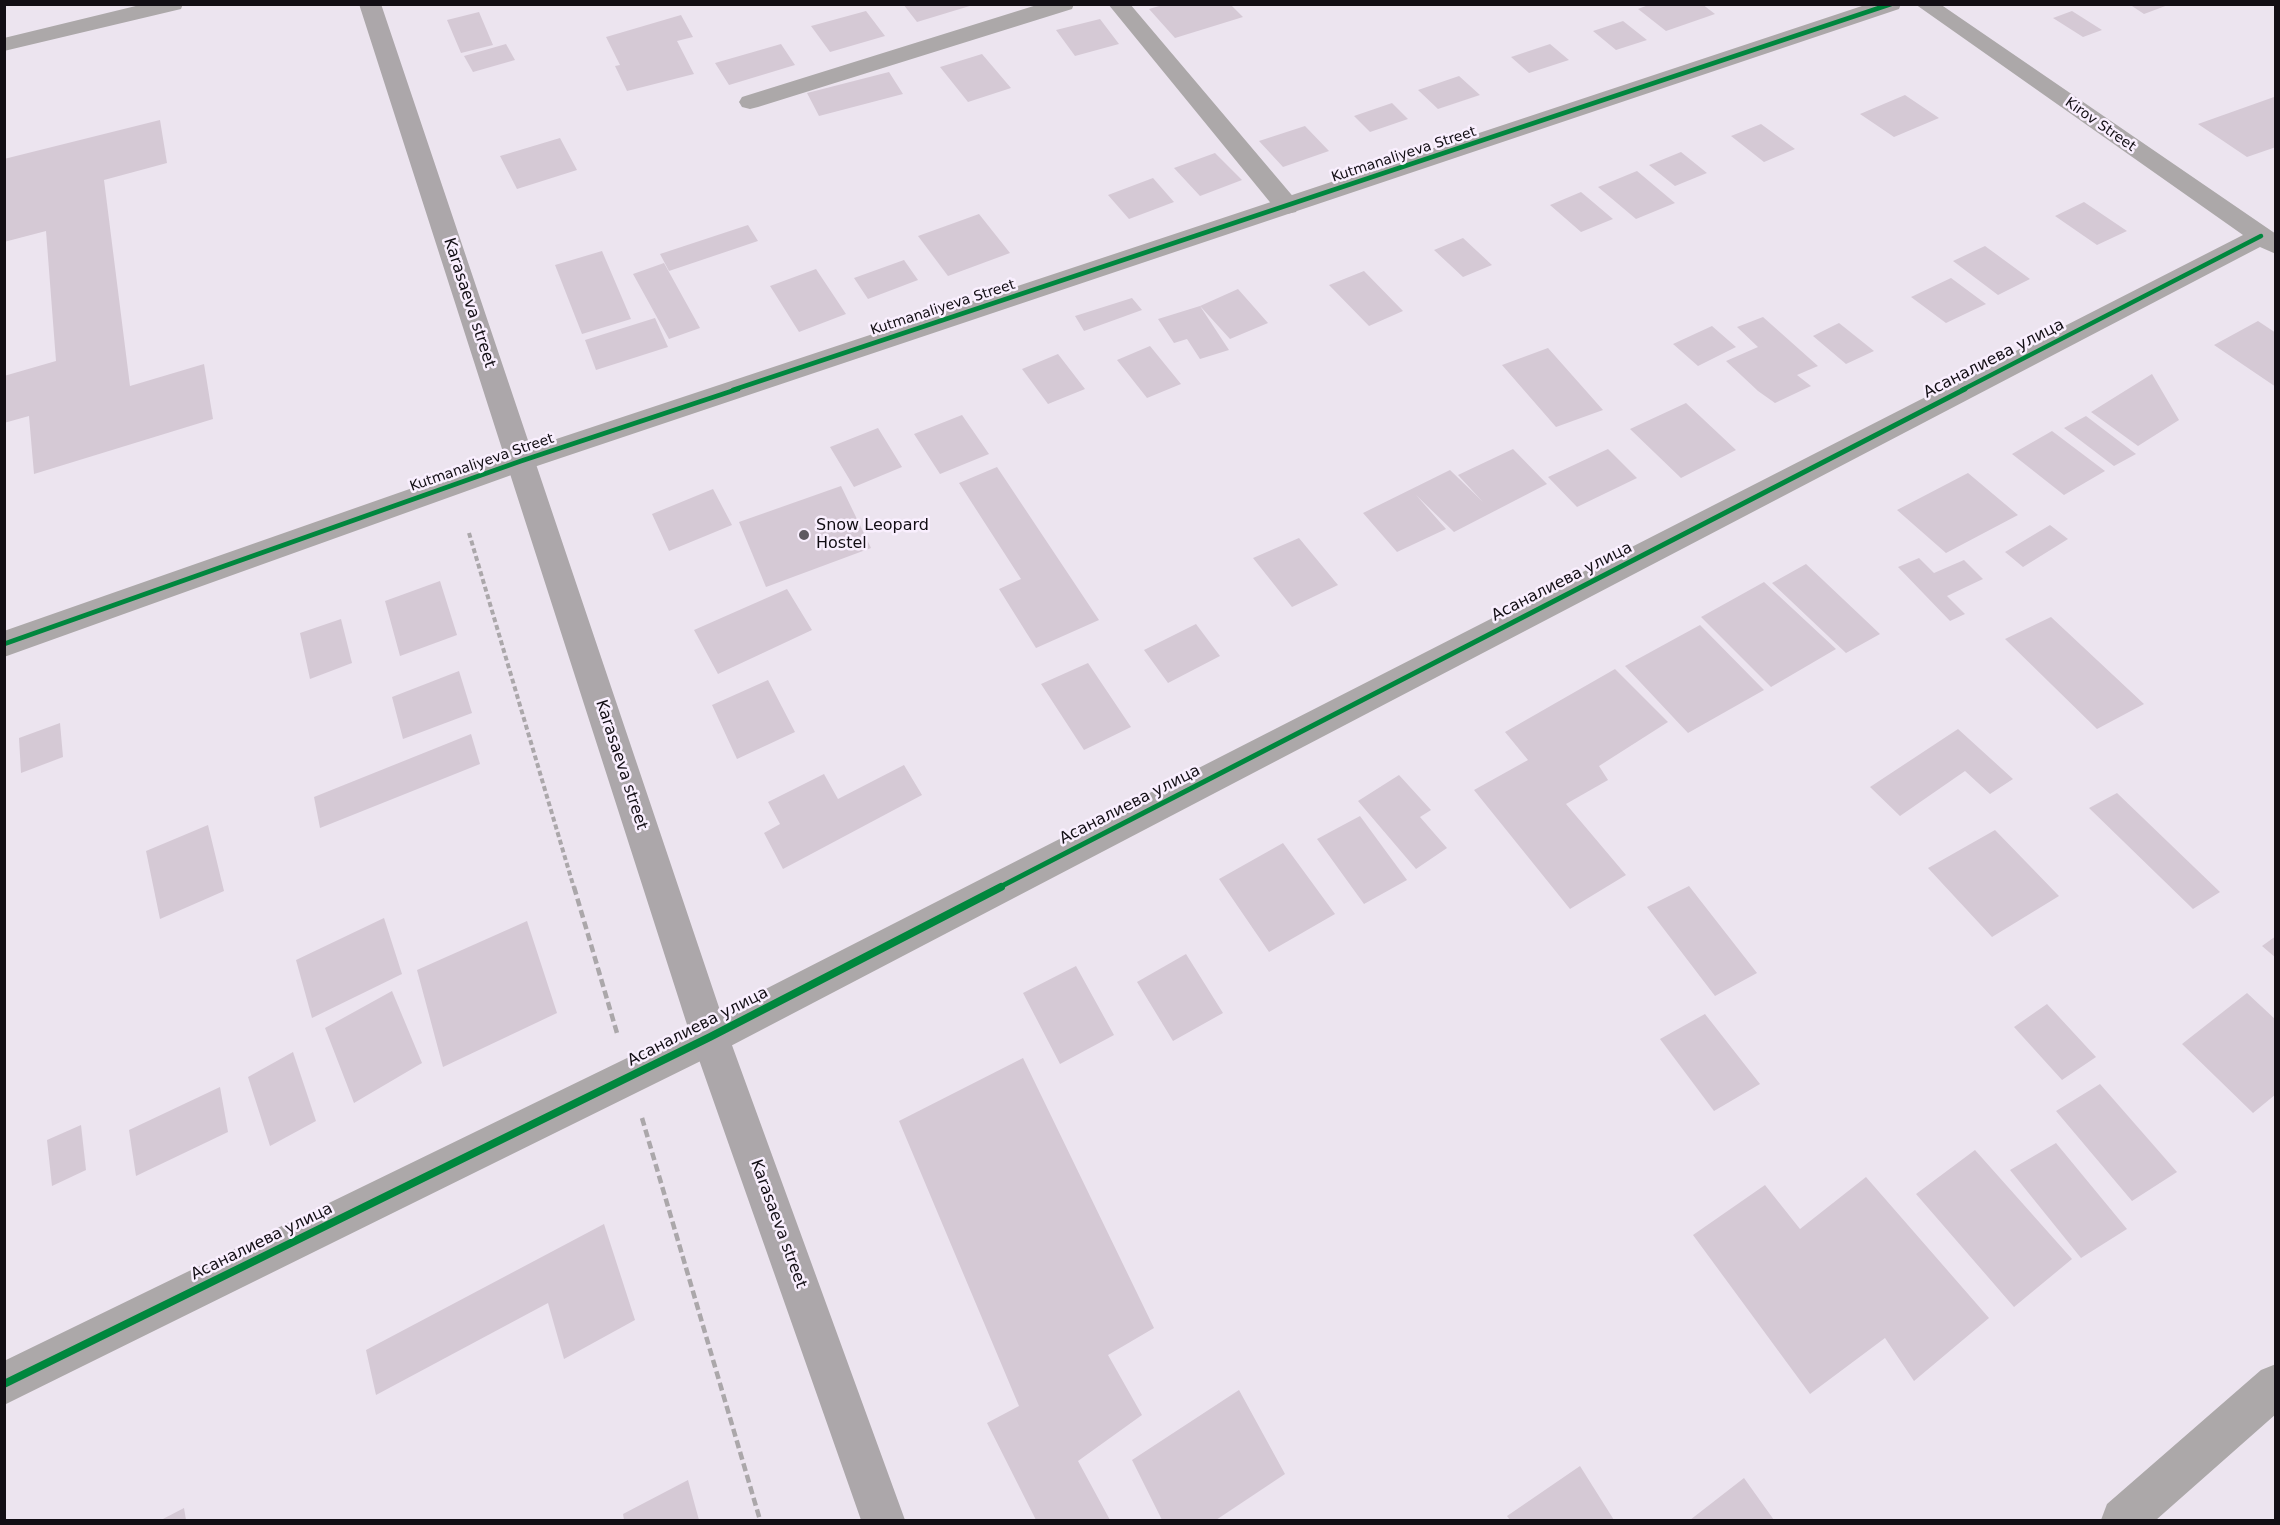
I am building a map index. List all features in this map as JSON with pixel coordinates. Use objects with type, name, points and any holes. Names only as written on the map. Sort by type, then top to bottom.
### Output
[{"type":"main road","name":"Karasaeva street","points":[[370,4],[710,1036],[884,1521]]},
{"type":"street","points":[[4,45],[173,4]]},
{"type":"street","points":[[750,102],[1064,4]]},
{"type":"street","points":[[1118,4],[1287,206]]},
{"type":"street","name":"Kutmanaliyeva Street","points":[[4,644],[521,461],[1892,4]]},
{"type":"street","name":"Kirov Street","points":[[1925,4],[2268,241]]},
{"type":"street","name":"Асаналиева улица","points":[[4,1384],[629,1077],[2268,241]]},
{"type":"street","points":[[2123,1521],[2276,1386]]},
{"type":"path","points":[[469,533],[760,1521]]},
{"type":"building","points":[[903,4],[973,4],[973,5],[917,22]]},
{"type":"building","points":[[1166,4],[1230,4],[1243,17],[1175,38],[1149,9]]},
{"type":"building","points":[[1651,4],[1702,4],[1715,14],[1666,31],[1638,9]]},
{"type":"building","points":[[2129,4],[2168,4],[2168,5],[2144,14]]},
{"type":"building","points":[[866,11],[885,36],[830,52],[811,26]]},
{"type":"building","points":[[2072,11],[2102,30],[2083,37],[2053,18]]},
{"type":"building","points":[[479,12],[493,45],[461,53],[447,20]]},
{"type":"building","points":[[681,15],[693,37],[677,41],[694,74],[627,91],[615,66],[620,65],[606,37]]},
{"type":"building","points":[[1100,19],[1119,44],[1075,56],[1056,30]]},
{"type":"building","points":[[1623,21],[1647,40],[1616,50],[1593,31]]},
{"type":"building","points":[[506,44],[515,60],[473,72],[464,56]]},
{"type":"building","points":[[781,44],[795,65],[729,85],[715,63]]},
{"type":"building","points":[[1550,44],[1569,60],[1529,73],[1511,57]]},
{"type":"building","points":[[982,54],[1011,88],[968,102],[940,67]]},
{"type":"building","points":[[889,72],[903,94],[819,116],[807,93]]},
{"type":"building","points":[[1459,76],[1480,95],[1438,109],[1418,90]]},
{"type":"building","points":[[1905,95],[1939,118],[1894,137],[1860,114]]},
{"type":"building","points":[[2274,97],[2276,147],[2247,157],[2198,124]]},
{"type":"building","points":[[1392,103],[1408,119],[1370,132],[1354,116]]},
{"type":"building","points":[[160,120],[167,163],[104,180],[130,386],[204,364],[213,419],[34,474],[29,416],[4,423],[4,376],[56,361],[46,231],[4,242],[4,159]]},
{"type":"building","points":[[1761,124],[1795,149],[1764,162],[1731,136]]},
{"type":"building","points":[[1305,126],[1329,151],[1283,167],[1259,141]]},
{"type":"building","points":[[560,138],[577,170],[517,189],[500,156]]},
{"type":"building","points":[[1681,152],[1707,173],[1675,186],[1649,165]]},
{"type":"building","points":[[1215,153],[1242,180],[1200,196],[1174,168]]},
{"type":"building","points":[[1637,171],[1675,203],[1636,219],[1598,187]]},
{"type":"building","points":[[1153,178],[1174,202],[1129,219],[1108,195]]},
{"type":"building","points":[[1581,192],[1613,219],[1581,232],[1550,205]]},
{"type":"building","points":[[2084,202],[2127,231],[2097,245],[2055,216]]},
{"type":"building","points":[[979,214],[1010,253],[948,276],[918,236]]},
{"type":"building","points":[[748,225],[758,241],[669,271],[660,254]]},
{"type":"building","points":[[1463,238],[1492,265],[1463,277],[1434,250]]},
{"type":"building","points":[[1985,246],[2030,279],[1998,295],[1953,261]]},
{"type":"building","points":[[602,251],[631,319],[582,334],[555,265]]},
{"type":"building","points":[[904,260],[918,280],[868,299],[854,278]]},
{"type":"building","points":[[664,263],[700,328],[669,339],[633,274]]},
{"type":"building","points":[[816,269],[846,314],[799,332],[770,286]]},
{"type":"building","points":[[1364,271],[1403,311],[1369,326],[1329,285]]},
{"type":"building","points":[[1951,278],[1986,304],[1946,323],[1911,297]]},
{"type":"building","points":[[1238,289],[1268,323],[1230,339],[1200,306]]},
{"type":"building","points":[[1132,298],[1142,310],[1084,331],[1075,316]]},
{"type":"building","points":[[1200,306],[1229,350],[1200,359],[1187,339],[1174,343],[1158,319]]},
{"type":"building","points":[[1763,317],[1818,366],[1797,375],[1811,386],[1775,403],[1758,391],[1726,361],[1758,347],[1737,327]]},
{"type":"building","points":[[655,318],[668,347],[596,370],[585,340]]},
{"type":"building","points":[[2258,321],[2276,333],[2276,387],[2214,345]]},
{"type":"building","points":[[1839,323],[1874,351],[1846,364],[1813,336]]},
{"type":"building","points":[[1712,326],[1736,347],[1698,366],[1673,344]]},
{"type":"building","points":[[1150,346],[1181,384],[1147,398],[1117,360]]},
{"type":"building","points":[[1548,348],[1603,410],[1556,427],[1502,365]]},
{"type":"building","points":[[1058,354],[1085,389],[1048,404],[1022,369]]},
{"type":"building","points":[[2152,374],[2179,420],[2138,446],[2091,412]]},
{"type":"building","points":[[1686,403],[1736,450],[1681,478],[1630,429]]},
{"type":"building","points":[[962,415],[989,454],[940,474],[914,434]]},
{"type":"building","points":[[2086,416],[2136,454],[2114,466],[2064,428]]},
{"type":"building","points":[[878,428],[902,467],[854,487],[830,447]]},
{"type":"building","points":[[2052,431],[2105,471],[2064,495],[2012,454]]},
{"type":"building","points":[[1513,449],[1547,484],[1454,532],[1416,495],[1446,529],[1397,552],[1363,513],[1450,470],[1483,502],[1458,475]]},
{"type":"building","points":[[1608,449],[1637,478],[1577,507],[1548,477]]},
{"type":"building","points":[[997,467],[1099,620],[1036,648],[999,589],[1021,579],[959,483]]},
{"type":"building","points":[[1968,473],[2018,515],[1946,553],[1897,510]]},
{"type":"building","name":"Snow Leopard Hostel","points":[[841,486],[871,548],[766,587],[739,522]]},
{"type":"building","points":[[713,489],[732,525],[669,551],[652,514]]},
{"type":"building","points":[[2050,525],[2068,539],[2023,567],[2005,552]]},
{"type":"building","points":[[1299,538],[1338,585],[1292,607],[1253,558]]},
{"type":"building","points":[[1919,558],[1934,573],[1964,560],[1983,579],[1947,596],[1965,614],[1950,621],[1898,567]]},
{"type":"building","points":[[1806,564],[1880,634],[1846,653],[1772,583]]},
{"type":"building","points":[[440,581],[457,635],[400,656],[385,601]]},
{"type":"building","points":[[1764,582],[1836,649],[1771,687],[1701,617]]},
{"type":"building","points":[[787,589],[812,630],[718,674],[694,630]]},
{"type":"building","points":[[2051,617],[2144,704],[2097,729],[2005,639]]},
{"type":"building","points":[[341,619],[352,663],[310,679],[300,633]]},
{"type":"building","points":[[1196,624],[1220,656],[1168,683],[1144,650]]},
{"type":"building","points":[[1700,625],[1764,690],[1688,733],[1625,666]]},
{"type":"building","points":[[1088,663],[1131,727],[1084,750],[1041,684]]},
{"type":"building","points":[[1615,669],[1668,722],[1599,766],[1608,780],[1566,804],[1626,875],[1570,909],[1474,790],[1528,760],[1505,732]]},
{"type":"building","points":[[459,671],[472,713],[403,739],[392,697]]},
{"type":"building","points":[[768,680],[795,732],[737,759],[712,705]]},
{"type":"building","points":[[60,723],[63,757],[21,773],[19,738]]},
{"type":"building","points":[[1958,729],[2013,779],[1990,794],[1965,771],[1900,816],[1870,787]]},
{"type":"building","points":[[471,734],[480,764],[320,828],[314,797]]},
{"type":"building","points":[[904,765],[922,795],[783,869],[764,833],[780,824],[768,802],[824,774],[838,799]]},
{"type":"building","points":[[1399,775],[1431,810],[1420,817],[1447,848],[1416,869],[1358,801]]},
{"type":"building","points":[[2117,793],[2220,892],[2193,909],[2089,808]]},
{"type":"building","points":[[1360,816],[1407,880],[1364,904],[1317,839]]},
{"type":"building","points":[[208,825],[224,891],[160,919],[146,851]]},
{"type":"building","points":[[1995,830],[2059,896],[1992,937],[1928,868]]},
{"type":"building","points":[[1283,843],[1335,914],[1269,952],[1219,879]]},
{"type":"building","points":[[1689,886],[1757,973],[1715,996],[1647,907]]},
{"type":"building","points":[[384,918],[402,974],[312,1018],[296,960]]},
{"type":"building","points":[[527,921],[557,1013],[443,1067],[417,970]]},
{"type":"building","points":[[2276,936],[2276,958],[2262,946]]},
{"type":"building","points":[[1186,954],[1223,1013],[1173,1041],[1137,982]]},
{"type":"building","points":[[1076,966],[1114,1035],[1060,1064],[1023,993]]},
{"type":"building","points":[[392,991],[422,1063],[354,1103],[325,1028]]},
{"type":"building","points":[[2247,993],[2276,1020],[2276,1094],[2253,1113],[2182,1044]]},
{"type":"building","points":[[2047,1004],[2096,1057],[2062,1080],[2014,1027]]},
{"type":"building","points":[[1705,1014],[1760,1084],[1714,1111],[1660,1039]]},
{"type":"building","points":[[293,1052],[316,1121],[270,1146],[248,1077]]},
{"type":"building","points":[[1023,1058],[1154,1328],[1108,1355],[1142,1415],[1078,1461],[1110,1520],[1036,1520],[987,1423],[1019,1406],[899,1121]]},
{"type":"building","points":[[2100,1084],[2177,1172],[2132,1201],[2056,1111]]},
{"type":"building","points":[[220,1087],[228,1132],[136,1176],[129,1130]]},
{"type":"building","points":[[81,1125],[86,1170],[52,1186],[47,1140]]},
{"type":"building","points":[[2056,1143],[2127,1229],[2081,1258],[2010,1170]]},
{"type":"building","points":[[1975,1150],[2072,1259],[2014,1307],[1916,1194]]},
{"type":"building","points":[[1866,1177],[1989,1318],[1914,1381],[1885,1338],[1810,1394],[1693,1235],[1765,1185],[1800,1229]]},
{"type":"building","points":[[604,1224],[635,1320],[564,1359],[548,1303],[376,1395],[366,1350]]},
{"type":"building","points":[[1239,1390],[1285,1474],[1216,1520],[1162,1520],[1132,1460]]},
{"type":"building","points":[[1580,1466],[1614,1520],[1510,1520],[1507,1516]]},
{"type":"building","points":[[1744,1478],[1774,1520],[1690,1520]]},
{"type":"building","points":[[688,1480],[699,1520],[624,1520],[623,1514]]},
{"type":"building","points":[[184,1508],[186,1520],[161,1520]]},
{"type":"cycle path","points":[[4,644],[521,461],[1891,4]]},
{"type":"cycle path","points":[[4,1384],[710,1037],[2261,236]]},
{"type":"place","name":"Snow Leopard Hostel","points":[[804,535]]}]
